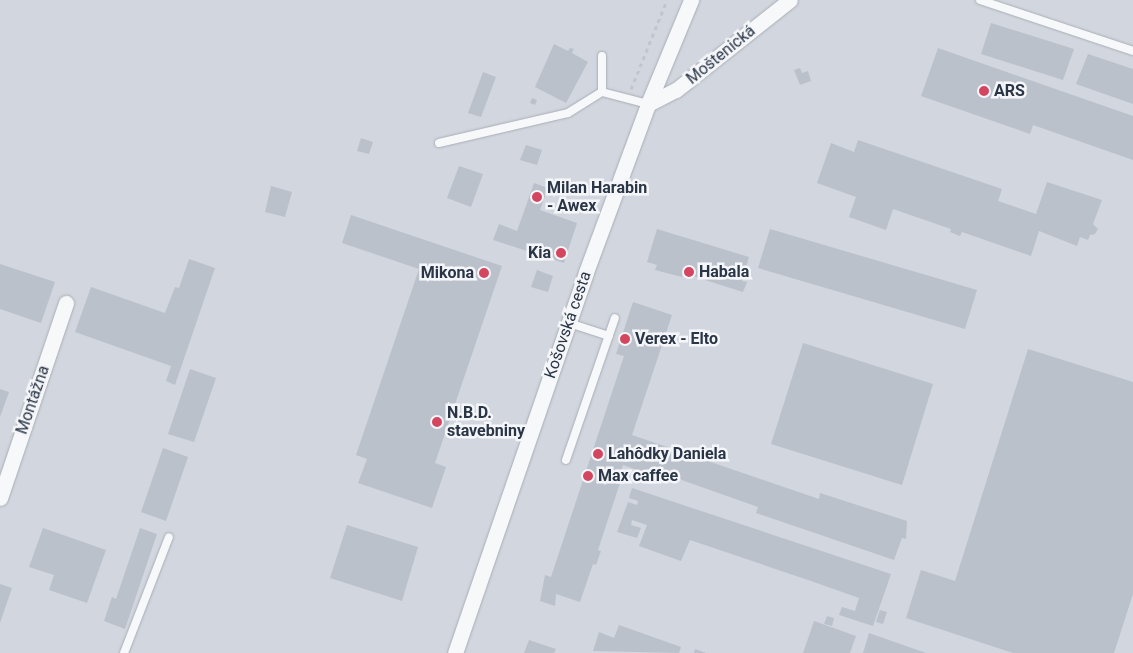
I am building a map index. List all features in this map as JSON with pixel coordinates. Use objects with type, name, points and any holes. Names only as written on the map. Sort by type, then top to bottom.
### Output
[{"type":"street","name":"Košovská cesta","points":[[455,653],[569,323],[648,104],[692,0]]},
{"type":"street","name":"Moštenická","points":[[648,104],[676,90],[790,0]]},
{"type":"street","name":"Montážna","points":[[0,498],[66,303]]},
{"type":"lane","points":[[980,0],[1133,51]]},
{"type":"lane","points":[[602,56],[602,92]]},
{"type":"lane","points":[[439,143],[568,113],[602,92],[648,104]]},
{"type":"lane","points":[[566,460],[615,318]]},
{"type":"lane","points":[[569,323],[609,336]]},
{"type":"lane","points":[[124,653],[170,537]]},
{"type":"path","points":[[627,98],[667,0]]},
{"type":"shaded area","points":[[0,0],[1133,0],[1133,653],[0,653]]},
{"type":"building","points":[[991,23],[1074,49],[1063,80],[981,54]]},
{"type":"building","points":[[554,44],[568,51],[570,48],[574,49],[572,53],[588,62],[566,103],[535,87]]},
{"type":"building","points":[[938,48],[1133,116],[1133,160],[1033,125],[1030,134],[921,96]]},
{"type":"building","points":[[1088,54],[1133,69],[1133,104],[1076,84]]},
{"type":"building","points":[[800,68],[802,73],[808,71],[811,81],[800,85],[794,70]]},
{"type":"building","points":[[483,72],[496,77],[481,117],[468,113]]},
{"type":"building","points":[[532,98],[537,100],[535,105],[530,103]]},
{"type":"building","points":[[361,138],[373,142],[369,154],[357,151]]},
{"type":"building","points":[[858,140],[1002,189],[998,201],[1036,214],[1047,182],[1102,200],[1093,224],[1098,229],[1095,234],[1090,235],[1088,240],[1080,237],[1077,246],[1039,231],[1031,256],[962,232],[960,236],[950,232],[951,229],[893,209],[886,230],[849,217],[856,197],[817,183],[831,143],[854,152]]},
{"type":"building","points":[[526,145],[542,150],[537,165],[520,160]]},
{"type":"building","points":[[459,166],[483,174],[471,207],[447,198]]},
{"type":"building","points":[[534,183],[548,188],[540,210],[577,223],[564,263],[493,240],[499,224],[517,231]]},
{"type":"building","points":[[271,186],[292,192],[285,217],[265,212]]},
{"type":"building","points":[[351,215],[502,266],[435,463],[446,467],[432,508],[358,483],[367,459],[356,455],[419,269],[342,243]]},
{"type":"building","points":[[657,229],[749,257],[742,281],[747,282],[743,292],[683,273],[682,277],[655,270],[657,265],[647,262]]},
{"type":"building","points":[[770,229],[977,290],[965,329],[758,268]]},
{"type":"building","points":[[189,259],[215,268],[175,385],[166,381],[171,366],[75,332],[91,287],[165,313],[175,287],[179,288]]},
{"type":"building","points":[[0,264],[55,282],[41,323],[0,309]]},
{"type":"building","points":[[537,270],[553,276],[548,292],[531,287]]},
{"type":"building","points":[[633,302],[672,315],[632,435],[819,499],[820,493],[907,521],[906,539],[902,538],[894,560],[756,513],[758,507],[676,478],[674,483],[623,465],[619,477],[622,477],[598,550],[601,551],[596,565],[593,564],[580,602],[556,594],[555,606],[540,601],[545,575],[551,577],[624,356],[616,354]]},
{"type":"building","points":[[803,343],[933,384],[902,485],[771,444]]},
{"type":"building","points":[[1028,349],[1133,382],[1133,594],[1114,653],[1013,653],[906,618],[921,570],[955,581]]},
{"type":"building","points":[[190,369],[216,378],[194,442],[168,434]]},
{"type":"building","points":[[0,389],[9,392],[0,417]]},
{"type":"building","points":[[163,448],[188,457],[166,521],[141,512]]},
{"type":"building","points":[[632,488],[891,574],[873,626],[839,615],[842,607],[855,611],[859,598],[811,581],[690,540],[681,561],[639,546],[647,525],[632,520],[631,525],[641,528],[637,538],[617,532],[628,502],[637,505],[638,501],[629,498]]},
{"type":"building","points":[[347,525],[418,547],[402,601],[330,578]]},
{"type":"building","points":[[43,528],[106,550],[87,603],[49,590],[54,575],[29,567]]},
{"type":"building","points":[[140,528],[157,534],[125,629],[104,621],[112,597],[116,599]]},
{"type":"building","points":[[0,584],[12,588],[0,623]]},
{"type":"building","points":[[880,610],[887,612],[883,624],[876,622]]},
{"type":"building","points":[[827,616],[834,618],[832,626],[824,624]]},
{"type":"building","points":[[814,621],[856,636],[850,653],[803,653]]},
{"type":"building","points":[[619,625],[681,647],[679,653],[593,651],[599,632],[614,638]]},
{"type":"building","points":[[869,633],[926,653],[863,653]]},
{"type":"building","points":[[529,640],[556,649],[554,653],[524,653]]},
{"type":"building","points":[[695,649],[706,653],[694,653]]},
{"type":"place","name":"ARS","points":[[984,91]]},
{"type":"place","name":"Milan Harabin - Awex","points":[[537,197]]},
{"type":"place","name":"Kia","points":[[561,253]]},
{"type":"place","name":"Habala","points":[[689,272]]},
{"type":"place","name":"Mikona","points":[[484,273]]},
{"type":"place","name":"Verex - Elto","points":[[625,339]]},
{"type":"place","name":"N.B.D. stavebniny","points":[[437,422]]},
{"type":"place","name":"Lahôdky Daniela","points":[[598,454]]},
{"type":"place","name":"Max caffee","points":[[588,476]]}]
